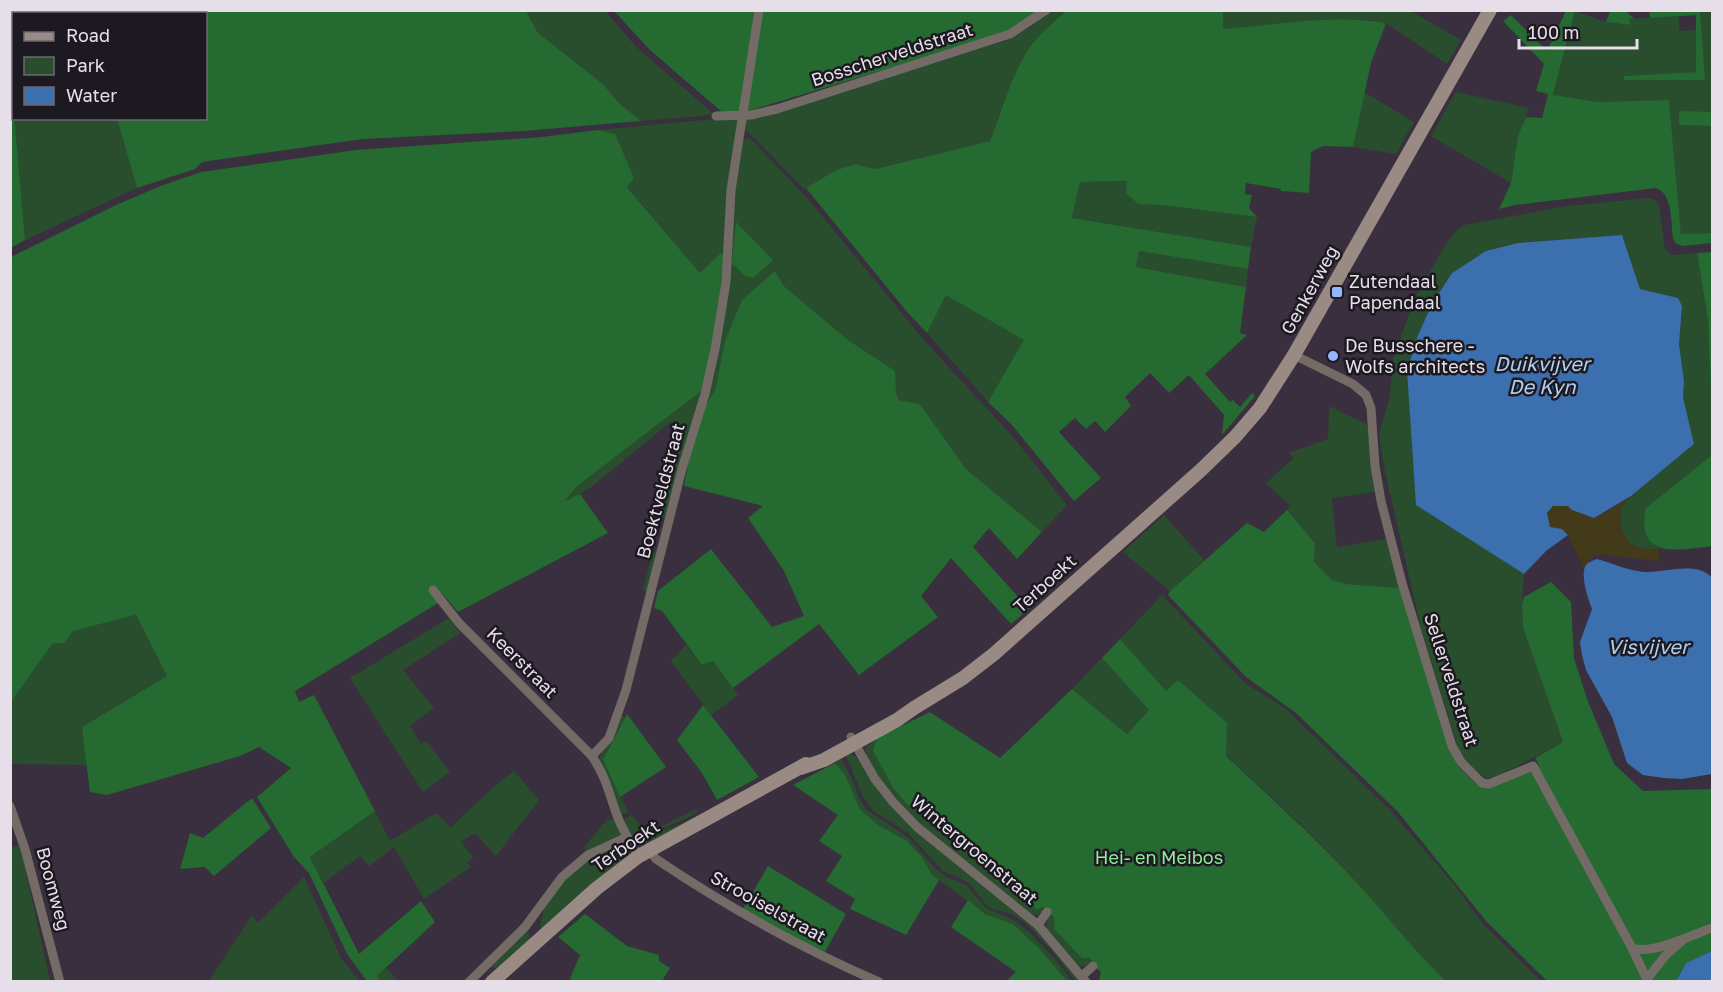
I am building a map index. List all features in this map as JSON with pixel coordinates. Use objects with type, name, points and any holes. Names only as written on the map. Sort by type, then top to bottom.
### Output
[{"type":"main road","name":"Genkerweg","points":[[1112,549],[1201,471],[1248,424],[1298,357],[1490,10]]},
{"type":"main road","name":"Terboekt","points":[[492,981],[597,888],[644,853],[801,768],[824,760],[853,740],[897,720],[977,668],[1112,549]]},
{"type":"street","name":"Boektveldstraat","points":[[592,756],[609,738],[626,690],[682,470],[705,394],[717,340],[726,282],[731,190],[759,10]]},
{"type":"street","name":"Bosscherveldstraat","points":[[716,116],[751,115],[777,109],[1010,34],[1046,10]]},
{"type":"street","name":"Sellerveldstraat","points":[[1298,357],[1353,384],[1366,395],[1371,408],[1375,466],[1381,501],[1402,583],[1456,754],[1482,783],[1490,784],[1533,766],[1648,980],[1665,956],[1685,937]]},
{"type":"street","name":"Keerstraat","points":[[433,590],[459,623],[592,756]]},
{"type":"street","name":"Wintergroenstraat","points":[[853,740],[875,779],[917,827],[1038,925],[1084,979]]},
{"type":"street","points":[[592,756],[604,775],[617,816],[627,837],[644,853]]},
{"type":"street","name":"Boomweg","points":[[10,806],[30,868],[60,981]]},
{"type":"street","name":"Terboekt","points":[[469,981],[525,927],[562,877],[588,855],[627,837]]},
{"type":"street","name":"Strooiselstraat","points":[[644,853],[745,916],[786,938],[879,981]]},
{"type":"street","points":[[1038,925],[1047,912]]},
{"type":"street","name":"Sellerveldstraat","points":[[1632,948],[1641,951],[1657,949],[1713,928]]},
{"type":"street","points":[[1084,979],[1093,966]]},
{"type":"green space","points":[[11,10],[526,11],[538,33],[603,84],[619,103],[641,121],[524,131],[363,139],[202,162],[195,169],[137,188],[117,120],[207,120],[207,12],[12,12],[11,81]]},
{"type":"green space","points":[[526,11],[606,11],[635,46],[714,114],[641,121],[619,103],[603,84],[538,33]]},
{"type":"green space","points":[[614,11],[1036,11],[1009,32],[751,110],[723,113],[650,50]]},
{"type":"green space","points":[[1050,11],[1066,11],[1047,28],[1024,58],[1008,92],[990,141],[875,169],[856,164],[836,170],[804,189],[745,129],[746,119],[786,109],[1008,40],[1030,27]]},
{"type":"green space","points":[[1066,11],[1223,11],[1223,29],[1325,20],[1386,23],[1371,63],[1353,147],[1323,146],[1311,152],[1309,193],[1281,191],[1281,189],[1246,183],[1245,194],[1252,195],[1249,208],[1257,217],[1138,204],[1126,193],[1127,181],[1080,182],[1072,218],[1251,247],[1248,269],[1139,251],[1136,267],[1246,287],[1240,333],[1247,335],[1205,374],[1230,402],[1233,400],[1240,407],[1252,393],[1255,396],[1222,435],[1224,415],[1189,375],[1169,393],[1150,373],[1125,397],[1131,406],[1105,432],[1095,421],[1086,429],[1075,418],[1059,432],[1101,478],[1074,501],[1012,425],[988,402],[1024,340],[946,295],[927,333],[907,312],[806,188],[836,170],[856,164],[875,169],[990,141],[1023,58],[1038,37]]},
{"type":"green space","points":[[1223,11],[1411,11],[1461,40],[1447,64],[1386,23],[1372,20],[1336,20],[1223,29]]},
{"type":"green space","points":[[1566,11],[1575,11],[1553,95],[1598,102],[1669,100],[1681,234],[1712,233],[1712,243],[1683,246],[1676,244],[1666,196],[1656,188],[1515,205],[1499,209],[1511,183],[1518,135],[1526,117],[1542,118],[1548,94],[1536,91],[1544,64],[1503,21],[1511,15],[1547,51]]},
{"type":"green space","points":[[1575,11],[1606,22],[1629,25],[1629,19],[1679,16],[1679,31],[1696,30],[1696,72],[1624,76],[1624,80],[1704,80],[1700,11],[1712,11],[1712,112],[1679,112],[1680,125],[1712,126],[1712,233],[1681,235],[1669,100],[1598,102],[1553,96]]},
{"type":"green space","points":[[1610,11],[1626,11],[1634,19],[1629,19],[1630,25],[1606,22]]},
{"type":"green space","points":[[1649,11],[1700,11],[1705,80],[1624,80],[1624,76],[1696,72],[1696,15],[1650,18]]},
{"type":"green space","points":[[11,81],[12,120],[14,120],[25,240],[11,248]]},
{"type":"green space","points":[[1364,92],[1414,122],[1396,154],[1353,147]]},
{"type":"green space","points":[[1456,92],[1529,108],[1518,135],[1511,183],[1431,136]]},
{"type":"green space","points":[[1679,111],[1712,112],[1712,126],[1679,125]]},
{"type":"green space","points":[[715,119],[738,120],[724,255],[721,254],[700,273],[627,186],[598,130]]},
{"type":"green space","points":[[14,120],[117,120],[137,188],[25,240]]},
{"type":"green space","points":[[598,130],[615,134],[634,178],[627,187],[700,273],[721,253],[724,255],[704,389],[576,487],[565,501],[580,494],[608,533],[458,612],[438,589],[438,603],[295,691],[299,702],[314,695],[375,811],[310,857],[359,954],[421,901],[435,922],[377,976],[380,981],[367,981],[347,954],[309,873],[294,857],[257,797],[291,768],[259,747],[240,756],[107,795],[90,792],[82,727],[167,676],[136,615],[73,631],[64,643],[53,643],[11,702],[11,257],[116,205],[201,172],[356,150],[542,137]]},
{"type":"green space","points":[[747,138],[753,141],[808,199],[924,340],[1014,438],[1067,505],[1042,532],[966,469],[920,404],[899,400],[894,371],[848,340],[784,286],[775,271],[725,341],[715,390],[705,406],[741,141]]},
{"type":"green space","points":[[1127,181],[1126,193],[1138,204],[1257,217],[1251,247],[1072,218],[1080,182]]},
{"type":"green space","points":[[1648,198],[1659,205],[1665,249],[1672,255],[1697,253],[1708,320],[1711,360],[1712,455],[1646,508],[1646,525],[1649,535],[1659,549],[1642,549],[1634,546],[1623,532],[1620,519],[1623,506],[1631,496],[1694,444],[1683,397],[1684,381],[1679,344],[1682,306],[1677,298],[1640,289],[1622,235],[1518,243],[1486,251],[1452,273],[1432,304],[1418,335],[1416,505],[1524,574],[1523,628],[1563,742],[1498,776],[1485,778],[1465,760],[1459,751],[1421,628],[1385,472],[1379,434],[1390,396],[1393,360],[1413,302],[1441,252],[1456,231],[1464,225],[1568,206]]},
{"type":"green space","points":[[736,222],[773,260],[753,278],[745,276],[732,263]]},
{"type":"green space","points":[[1139,251],[1248,269],[1246,287],[1136,267]]},
{"type":"green space","points":[[1712,252],[1712,412],[1708,320],[1697,253]]},
{"type":"green space","points":[[775,271],[784,286],[848,340],[895,371],[896,393],[899,400],[920,404],[966,469],[1042,532],[1017,559],[989,528],[973,547],[1029,609],[1011,624],[951,558],[921,596],[938,617],[859,675],[819,624],[733,688],[713,661],[702,665],[662,611],[654,608],[658,591],[711,549],[772,627],[804,616],[784,571],[748,518],[763,506],[684,486],[690,454],[705,406],[715,390],[725,341],[742,300]]},
{"type":"green space","points":[[946,294],[1025,340],[988,402],[927,333]]},
{"type":"green space","points":[[704,389],[667,518],[661,517],[685,426],[671,422],[590,488],[564,503],[576,487]]},
{"type":"green space","points":[[1329,406],[1366,424],[1369,428],[1375,492],[1332,498],[1337,547],[1386,539],[1400,588],[1346,584],[1332,580],[1314,562],[1315,543],[1287,510],[1290,506],[1266,483],[1294,458],[1289,453],[1328,439]]},
{"type":"green space","points":[[1712,455],[1712,546],[1674,549],[1662,548],[1653,544],[1647,536],[1644,525],[1646,508]]},
{"type":"green space","points":[[1287,510],[1315,543],[1314,562],[1332,580],[1346,584],[1400,588],[1457,765],[1476,784],[1490,788],[1539,765],[1535,758],[1563,742],[1523,628],[1522,604],[1524,597],[1551,582],[1571,602],[1574,658],[1587,699],[1614,764],[1643,791],[1712,789],[1712,951],[1686,963],[1676,981],[1547,981],[1486,921],[1398,812],[1296,713],[1246,677],[1168,595],[1247,523],[1264,532]]},
{"type":"green space","points":[[1164,515],[1204,560],[1170,591],[1123,552]]},
{"type":"green space","points":[[653,551],[658,554],[648,592],[643,590]]},
{"type":"green space","points":[[1162,595],[1245,683],[1285,708],[1391,811],[1452,882],[1483,924],[1541,981],[1446,981],[1426,962],[1347,871],[1226,755],[1178,681],[1166,692],[1120,639]]},
{"type":"green space","points":[[136,615],[167,676],[82,727],[88,765],[11,764],[11,702],[53,643],[64,642],[73,631]]},
{"type":"green space","points":[[449,618],[460,633],[403,670],[434,708],[410,726],[421,744],[426,741],[450,772],[423,792],[350,678]]},
{"type":"green space","name":"Hei- en Meibos","points":[[1120,639],[1166,691],[1178,680],[1227,723],[1226,756],[1331,855],[1446,981],[1101,981],[1099,980],[1101,972],[1090,958],[1082,958],[1055,930],[1054,918],[1043,907],[1037,910],[905,802],[894,789],[873,751],[877,738],[930,712],[1000,758],[1072,689],[1127,734],[1149,710],[1102,658]]},
{"type":"green space","points":[[686,645],[702,665],[713,661],[738,695],[711,715],[671,661]]},
{"type":"green space","points":[[1102,658],[1149,710],[1127,734],[1072,689]]},
{"type":"green space","points":[[703,705],[759,777],[717,800],[702,773],[677,740]]},
{"type":"green space","points":[[627,714],[666,767],[620,797],[603,760]]},
{"type":"green space","points":[[621,715],[625,717],[603,760],[629,812],[621,815],[599,758]]},
{"type":"green space","points":[[877,738],[922,817],[1037,910],[1043,907],[1045,910],[1037,915],[1030,914],[962,860],[909,813],[887,790],[872,768],[865,748]]},
{"type":"green space","points":[[850,753],[858,758],[874,783],[1035,927],[1081,981],[1076,981],[1027,924],[1012,914],[992,909],[986,905],[972,886],[943,871],[907,832],[873,811],[863,797],[846,756]]},
{"type":"green space","points":[[841,759],[867,810],[909,838],[936,869],[947,877],[966,885],[986,908],[1014,920],[1029,932],[1072,981],[1067,981],[1040,949],[1013,924],[985,914],[932,875],[922,857],[907,841],[878,825],[860,809],[845,776],[835,763]]},
{"type":"green space","points":[[835,763],[845,775],[860,809],[878,825],[907,841],[922,857],[932,875],[939,880],[906,935],[850,909],[855,899],[826,881],[842,856],[819,841],[838,815],[793,785]]},
{"type":"green space","points":[[514,771],[539,800],[496,856],[475,833],[461,842],[473,857],[467,863],[471,867],[424,899],[394,847],[369,866],[360,856],[324,883],[310,857],[375,811],[390,841],[436,813],[451,827]]},
{"type":"green space","points":[[252,798],[271,828],[214,876],[205,867],[180,869],[190,833],[203,838]]},
{"type":"green space","points":[[696,809],[698,812],[665,828],[648,833],[630,835],[624,823],[626,818],[632,815],[641,826],[654,830]]},
{"type":"green space","points":[[699,815],[644,847],[637,845],[632,838],[674,827]]},
{"type":"green space","points":[[616,819],[623,835],[586,851],[584,847],[607,820]]},
{"type":"green space","points":[[627,842],[631,854],[542,931],[540,924],[544,909],[562,880],[604,848]]},
{"type":"green space","points":[[20,845],[50,981],[11,981],[10,848]]},
{"type":"green space","points":[[768,866],[846,914],[825,952],[779,932],[743,909]]},
{"type":"green space","points":[[304,877],[341,958],[360,981],[209,981],[252,915],[258,923]]},
{"type":"green space","points":[[968,900],[985,914],[1013,924],[1040,949],[1067,981],[1006,981],[1016,972],[951,927]]},
{"type":"green space","points":[[585,914],[627,946],[659,955],[659,961],[670,968],[662,981],[569,981],[580,955],[558,937]]},
{"type":"green space","points":[[1050,915],[1092,963],[1080,967],[1075,962],[1047,928]]},
{"type":"green space","points":[[526,931],[530,933],[529,941],[498,969],[490,966]]},
{"type":"green space","points":[[386,968],[399,981],[380,981],[376,977]]},
{"type":"sand","points":[[1631,496],[1622,507],[1620,519],[1623,532],[1634,546],[1659,549],[1659,561],[1595,554],[1584,569],[1568,535],[1562,529],[1550,527],[1547,513],[1553,506],[1568,506],[1606,513]]},
{"type":"water","name":"Duikvijver De Kyn","points":[[1622,235],[1640,289],[1678,298],[1682,306],[1679,344],[1684,381],[1683,397],[1694,444],[1631,496],[1594,518],[1572,510],[1568,506],[1553,506],[1547,513],[1550,527],[1562,529],[1568,535],[1546,551],[1524,574],[1416,505],[1407,371],[1418,335],[1432,304],[1452,273],[1486,251],[1518,243]]},
{"type":"water","name":"Visvijver","points":[[1597,559],[1626,569],[1644,572],[1689,568],[1706,573],[1712,578],[1712,774],[1682,779],[1664,778],[1643,775],[1627,763],[1612,717],[1586,670],[1580,642],[1592,609],[1585,585],[1585,567]]},
{"type":"water","points":[[1712,951],[1712,981],[1676,981],[1686,963]]},
{"type":"place","name":"Zutendaal Papendaal","points":[[1337,292]]},
{"type":"place","name":"De Busschere - Wolfs architects","points":[[1333,356]]}]
